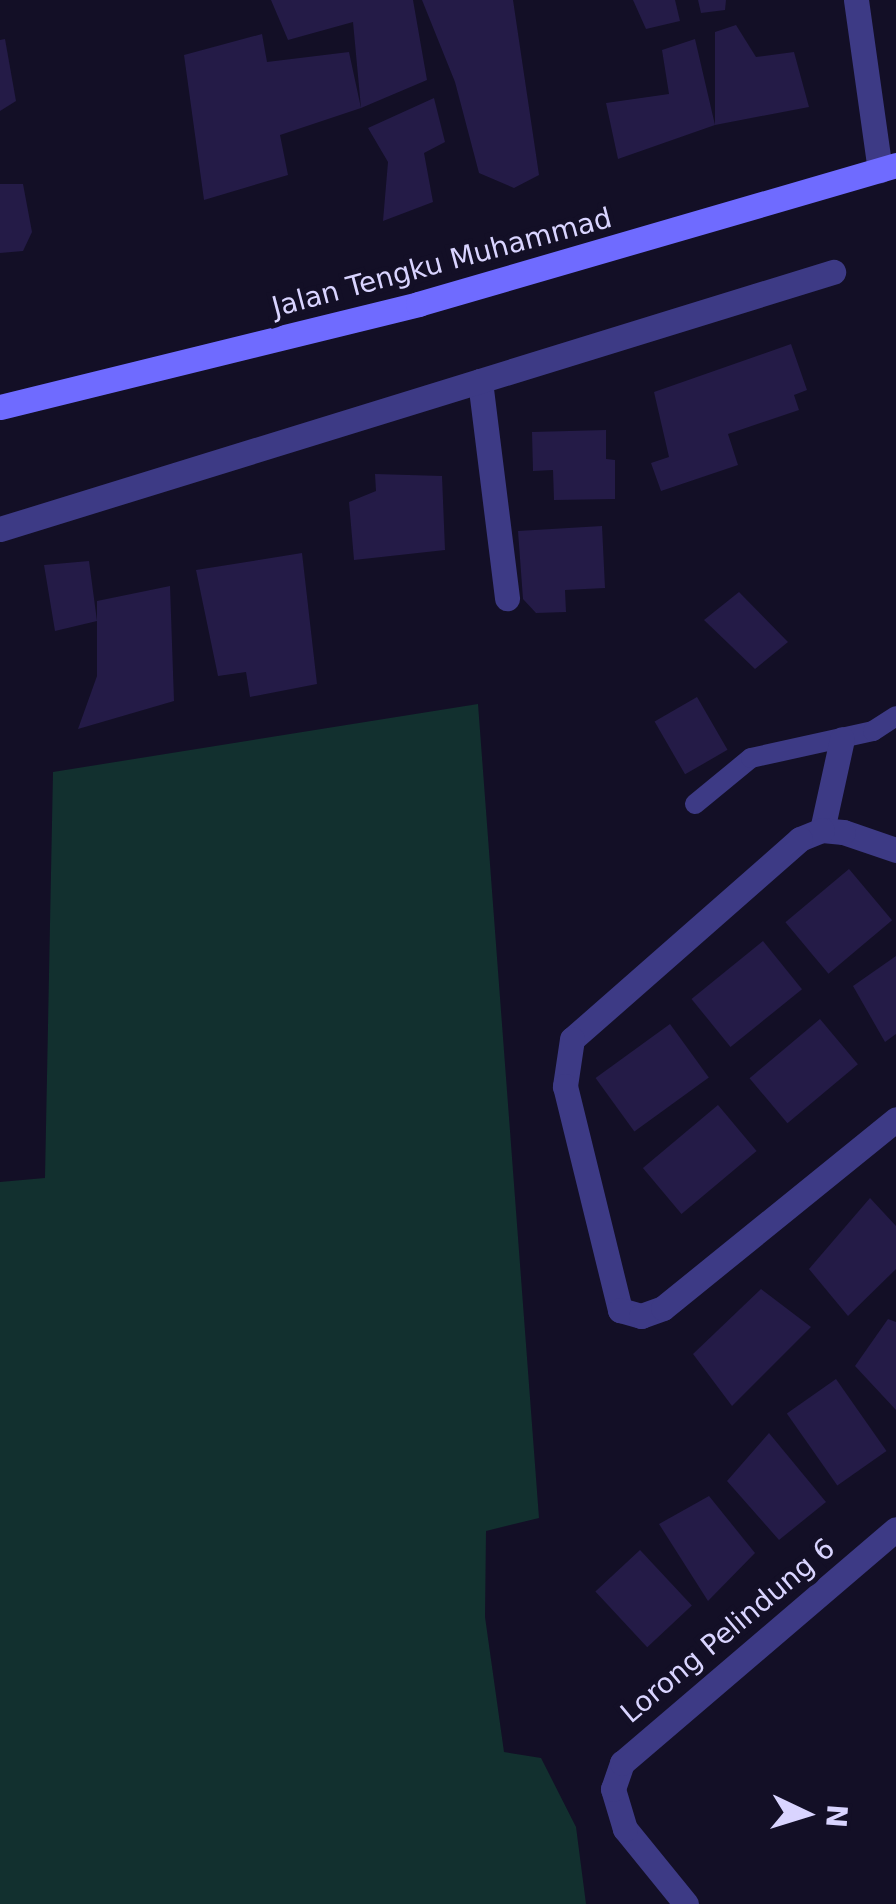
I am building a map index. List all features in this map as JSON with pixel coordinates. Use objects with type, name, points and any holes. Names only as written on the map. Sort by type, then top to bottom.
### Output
[{"type":"main road","name":"Jalan Tengku Muhammad","points":[[0,407],[418,304],[888,168]]},
{"type":"street","points":[[856,0],[888,168]]},
{"type":"street","points":[[0,529],[832,272]]},
{"type":"street","points":[[480,381],[507,598]]},
{"type":"street","points":[[842,739],[822,830],[776,858],[660,958],[587,1022],[566,1053],[565,1086],[620,1310],[641,1316],[663,1308],[896,1119]]},
{"type":"street","points":[[822,830],[896,850]]},
{"type":"street","name":"Lorong Pelindung 6","points":[[686,1904],[626,1829],[613,1789],[622,1763],[645,1738],[896,1529]]},
{"type":"lane","points":[[696,804],[751,758],[842,739],[896,716]]},
{"type":"green space","points":[[478,704],[539,1518],[486,1531],[485,1617],[504,1752],[541,1758],[576,1827],[586,1904],[0,1904],[0,1182],[45,1178],[53,772]]},
{"type":"building","points":[[271,0],[413,0],[427,80],[361,108],[353,22],[288,40]]},
{"type":"building","points":[[422,0],[513,0],[539,175],[514,188],[479,173],[455,82]]},
{"type":"building","points":[[633,0],[675,0],[680,21],[646,29]]},
{"type":"building","points":[[698,0],[726,0],[725,10],[701,13]]},
{"type":"building","points":[[736,25],[756,57],[794,52],[809,107],[715,125],[715,32]]},
{"type":"building","points":[[262,34],[267,62],[349,52],[361,108],[280,135],[288,175],[204,200],[184,55]]},
{"type":"building","points":[[5,39],[16,101],[0,111],[0,40]]},
{"type":"building","points":[[695,39],[715,125],[618,159],[606,103],[669,94],[662,50]]},
{"type":"building","points":[[434,98],[445,142],[424,153],[433,202],[383,221],[388,162],[368,128]]},
{"type":"building","points":[[0,184],[23,184],[32,232],[23,251],[0,253]]},
{"type":"building","points":[[791,344],[807,390],[794,395],[799,410],[728,434],[738,465],[661,491],[651,463],[669,457],[654,392]]},
{"type":"building","points":[[606,430],[606,459],[615,460],[615,499],[554,500],[553,470],[533,471],[532,432]]},
{"type":"building","points":[[375,474],[442,476],[445,550],[354,560],[349,502],[376,491]]},
{"type":"building","points":[[602,526],[605,588],[565,590],[566,612],[536,613],[523,599],[518,531]]},
{"type":"building","points":[[302,553],[317,684],[250,697],[246,672],[218,676],[196,570]]},
{"type":"building","points":[[89,561],[97,621],[55,631],[44,565]]},
{"type":"building","points":[[170,586],[174,701],[78,729],[97,676],[97,601]]},
{"type":"building","points":[[739,592],[788,642],[755,669],[704,620]]},
{"type":"building","points":[[697,697],[728,750],[685,774],[655,722]]},
{"type":"building","points":[[849,869],[892,920],[828,974],[785,922]]},
{"type":"building","points":[[763,941],[802,989],[731,1047],[692,999]]},
{"type":"building","points":[[896,956],[896,1034],[885,1042],[853,986]]},
{"type":"building","points":[[820,1019],[858,1064],[787,1123],[750,1078]]},
{"type":"building","points":[[670,1024],[709,1077],[634,1131],[596,1078]]},
{"type":"building","points":[[718,1105],[757,1151],[681,1214],[643,1168]]},
{"type":"building","points":[[870,1198],[896,1226],[896,1269],[848,1316],[809,1269]]},
{"type":"building","points":[[761,1289],[811,1327],[732,1406],[693,1354]]},
{"type":"building","points":[[888,1319],[896,1322],[896,1410],[855,1366]]},
{"type":"building","points":[[836,1379],[886,1451],[837,1485],[787,1413]]},
{"type":"building","points":[[769,1433],[826,1502],[779,1540],[727,1481]]},
{"type":"building","points":[[709,1496],[755,1553],[708,1601],[659,1524]]},
{"type":"building","points":[[640,1550],[692,1606],[647,1647],[595,1592]]}]
